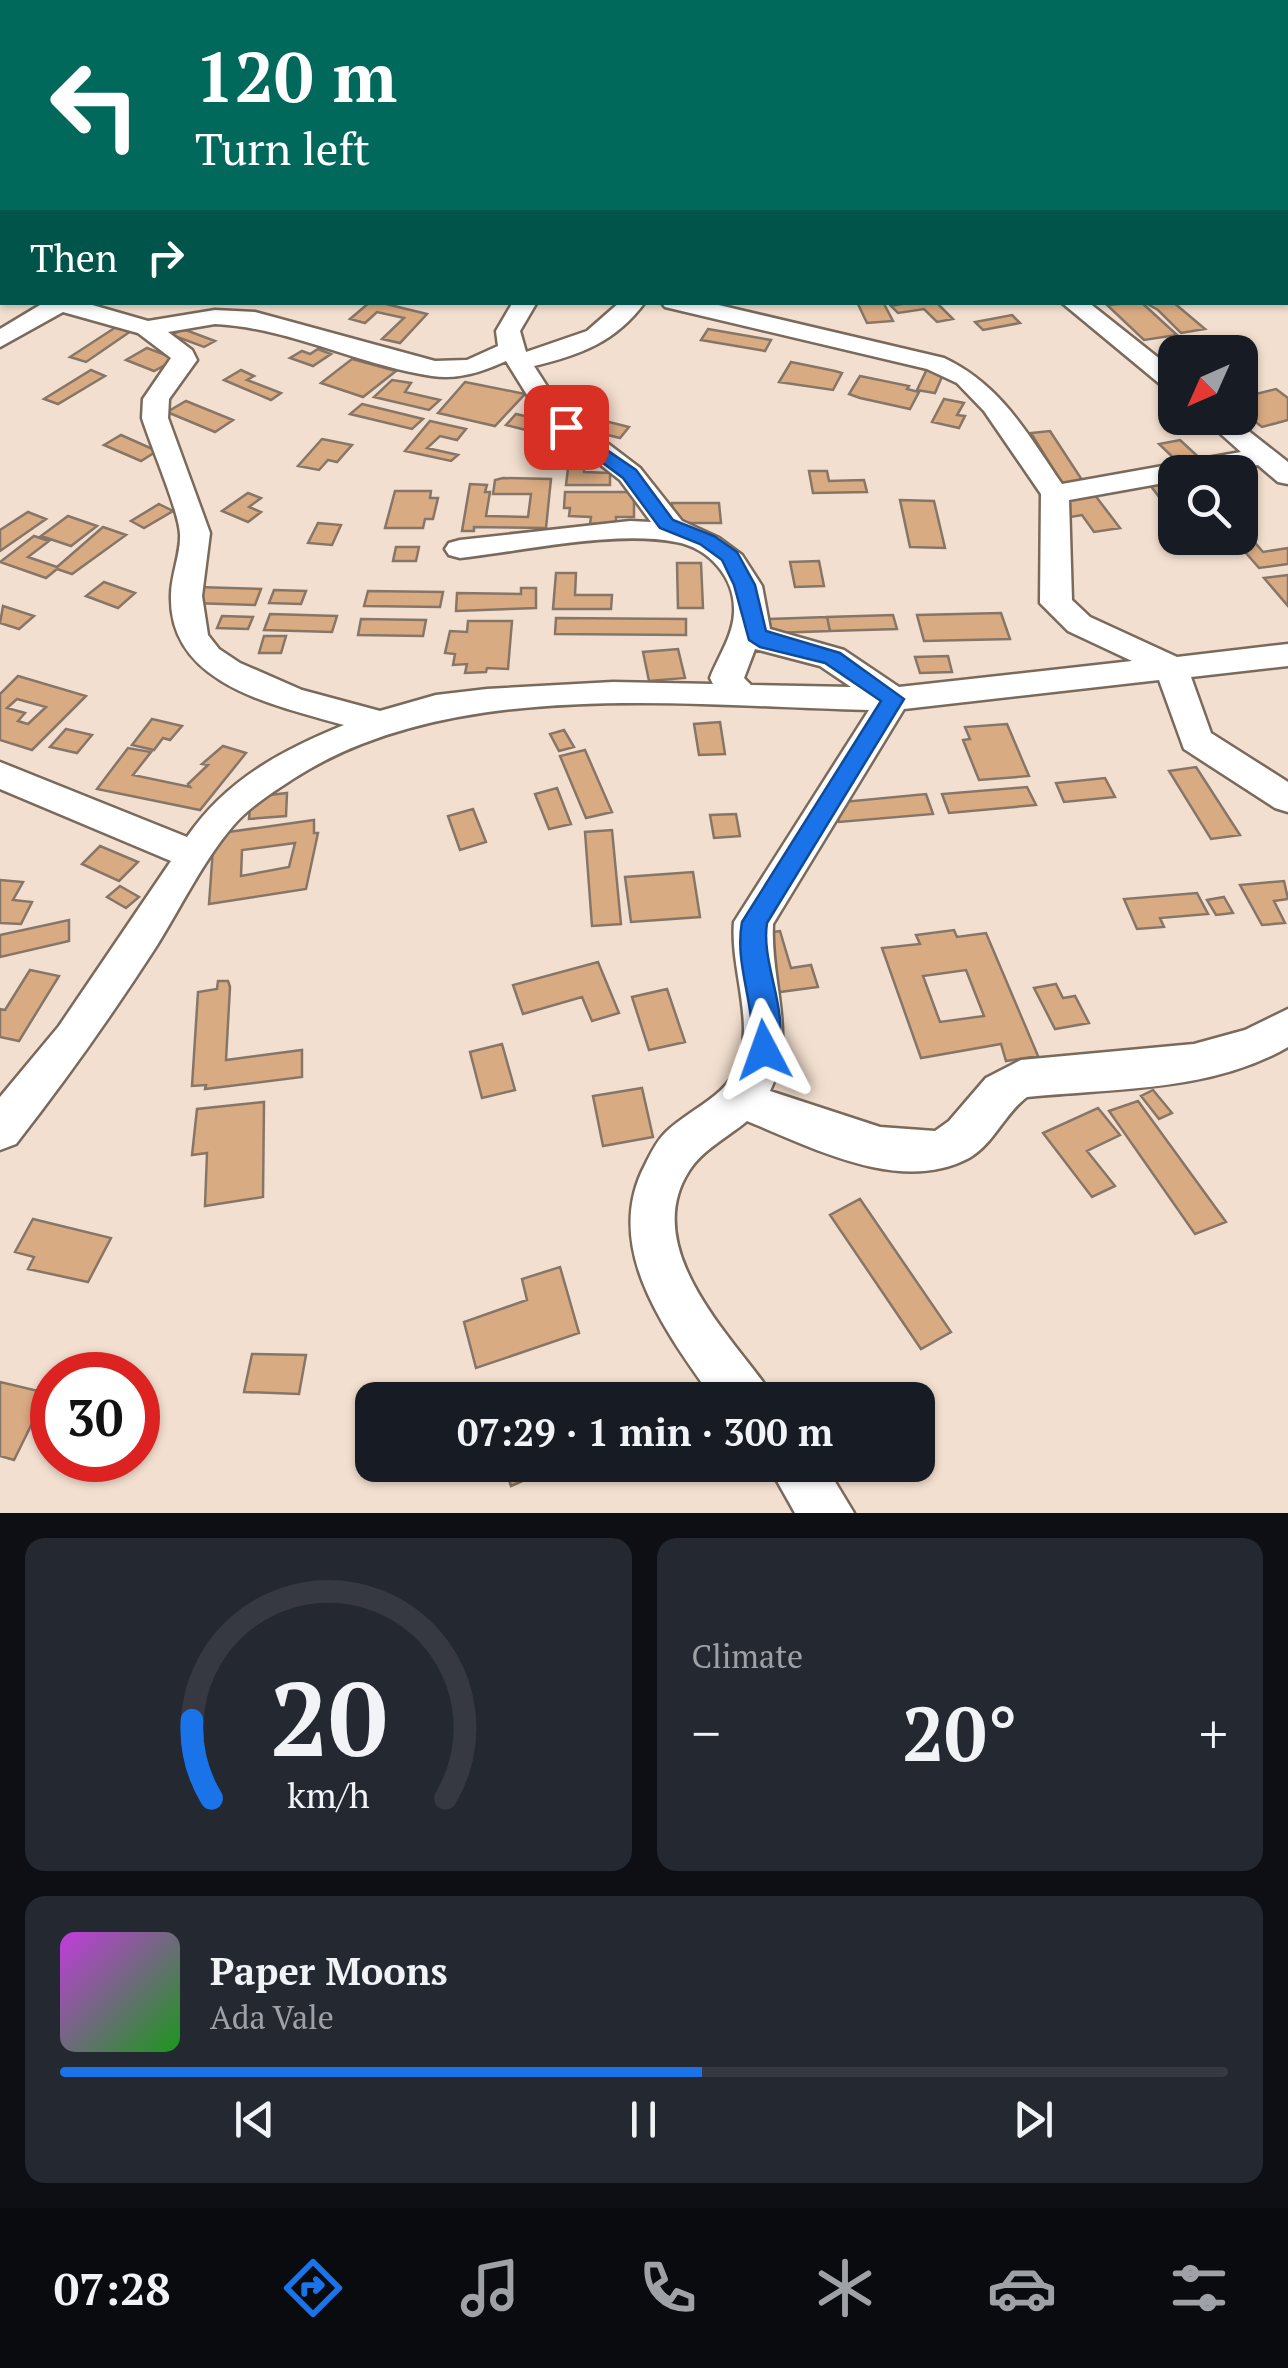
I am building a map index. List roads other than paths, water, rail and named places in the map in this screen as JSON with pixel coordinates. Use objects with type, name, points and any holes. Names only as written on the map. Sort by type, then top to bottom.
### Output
[{"type":"street","points":[[0,340],[59,305]]},
{"type":"street","points":[[69,305],[147,328],[183,355],[184,360],[156,399],[155,418],[195,533],[186,596],[192,636],[207,657],[228,671],[290,698],[380,724]]},
{"type":"street","points":[[522,305],[508,331],[515,355],[551,412],[630,474],[641,485],[657,515],[680,533]]},
{"type":"street","points":[[147,328],[215,317],[255,318],[434,369],[472,367],[515,355],[587,344],[618,324],[631,305]]},
{"type":"street","points":[[687,305],[919,359],[966,378],[994,406],[1055,494],[1056,603],[1080,624],[1170,667],[1196,740],[1288,800]]},
{"type":"street","points":[[1078,305],[1158,370]]},
{"type":"street","points":[[1237,435],[1288,476]]},
{"type":"street","points":[[1055,494],[1264,456]]},
{"type":"street","points":[[460,549],[630,530],[680,533],[707,540],[730,556],[744,585],[756,635],[768,642],[832,658],[893,699]]},
{"type":"street","points":[[747,697],[732,688],[727,678],[750,618]]},
{"type":"street","points":[[0,1130],[84,1024],[221,815],[260,783],[304,755],[380,724],[436,706],[487,700],[613,693],[893,699],[1288,656]]},
{"type":"street","points":[[733,1382],[666,1286],[652,1242],[655,1199],[674,1156],[740,1099],[754,1080],[764,1050],[766,1023],[750,944],[754,922],[893,699]]},
{"type":"street","points":[[0,775],[192,854]]},
{"type":"street","points":[[740,1099],[886,1149],[921,1153],[943,1150],[957,1142],[1004,1086],[1021,1078],[1186,1063],[1246,1050],[1288,1026]]},
{"type":"street","points":[[806,1482],[827,1513]]}]
